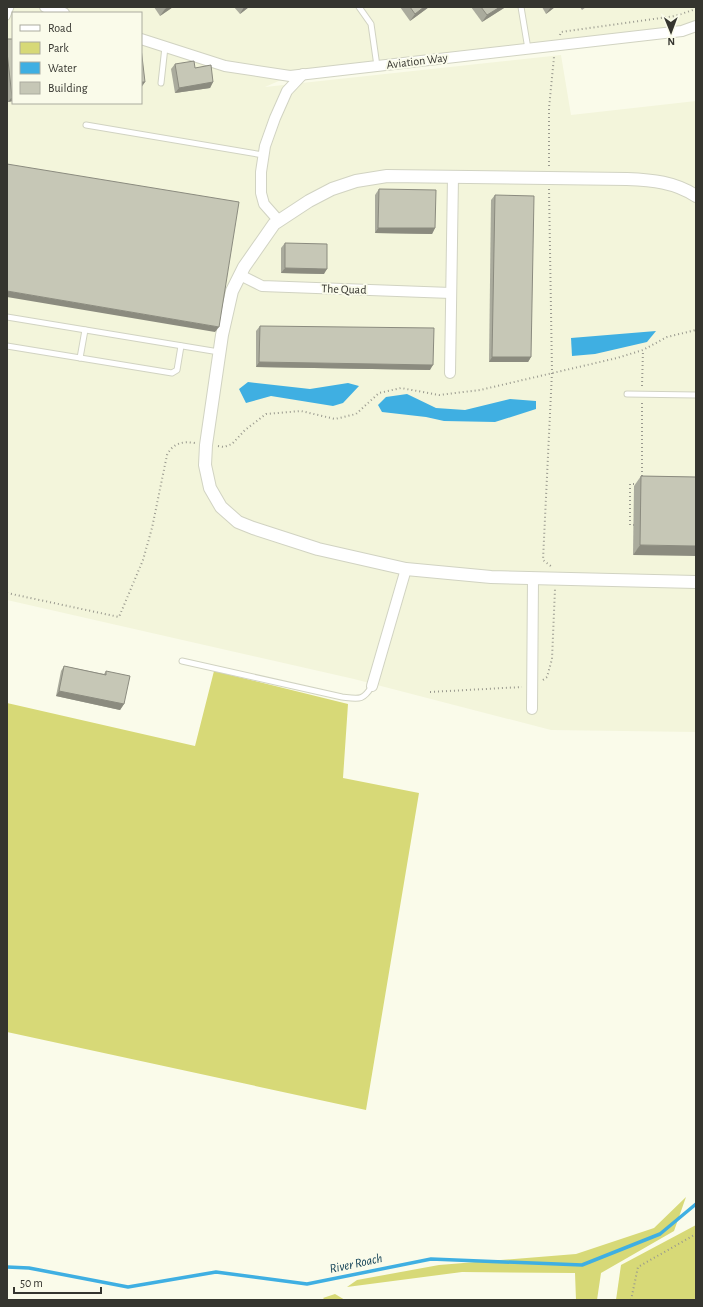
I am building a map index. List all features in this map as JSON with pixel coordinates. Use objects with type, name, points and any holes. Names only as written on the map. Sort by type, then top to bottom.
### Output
[{"type":"street","points":[[45,7],[61,12]]},
{"type":"street","name":"Aviation Way","points":[[142,39],[225,66],[290,76],[682,31],[696,26]]},
{"type":"street","points":[[279,221],[264,204],[260,193],[260,172],[275,118],[287,91],[303,74]]},
{"type":"street","points":[[696,196],[682,187],[658,181],[549,177],[387,176],[356,181],[332,189],[309,201],[274,224],[260,243],[232,291],[219,352],[206,444],[205,465],[210,488],[221,507],[238,522],[318,549],[406,569],[491,578],[696,582]]},
{"type":"street","points":[[450,373],[453,176]]},
{"type":"street","name":"The Quad","points":[[240,275],[262,286],[451,293]]},
{"type":"street","points":[[372,686],[406,569]]},
{"type":"street","points":[[532,709],[533,578]]},
{"type":"lane","points":[[7,17],[11,7]]},
{"type":"lane","points":[[359,7],[371,24],[377,66]]},
{"type":"lane","points":[[521,7],[528,48]]},
{"type":"lane","points":[[162,83],[165,47]]},
{"type":"lane","points":[[86,125],[264,155]]},
{"type":"lane","points":[[7,317],[219,352]]},
{"type":"lane","points":[[80,358],[85,330]]},
{"type":"lane","points":[[7,346],[172,373],[177,370],[181,346]]},
{"type":"lane","points":[[627,394],[696,395]]},
{"type":"lane","points":[[182,661],[342,697],[358,699],[366,696],[372,686]]},
{"type":"path","points":[[552,372],[549,108],[556,45],[561,32],[676,16],[696,9]]},
{"type":"path","points":[[7,593],[119,617],[143,560],[170,450],[181,442],[206,444],[224,448],[232,444],[244,430],[266,414],[301,411],[335,419],[356,414],[379,393],[401,388],[439,395],[480,390],[617,358],[643,350],[667,337],[696,330]]},
{"type":"path","points":[[634,525],[630,525],[630,484],[642,484],[643,350]]},
{"type":"path","points":[[631,1300],[638,1267],[696,1234]]},
{"type":"shaded area","points":[[7,7],[696,7],[696,26],[290,76],[265,87],[561,55],[571,115],[696,101],[696,732],[551,730],[354,679],[7,600]]},
{"type":"green space","points":[[214,671],[348,704],[343,778],[419,793],[366,1110],[7,1032],[7,703],[195,746]]},
{"type":"green space","points":[[686,1197],[674,1231],[601,1273],[597,1300],[576,1300],[575,1273],[462,1272],[347,1287],[357,1280],[439,1265],[576,1254],[654,1228]]},
{"type":"green space","points":[[696,1225],[696,1300],[616,1300],[621,1265]]},
{"type":"green space","points":[[335,1294],[345,1300],[325,1300],[323,1298]]},
{"type":"water","points":[[656,331],[647,342],[595,354],[572,356],[571,338]]},
{"type":"water","points":[[248,382],[310,389],[348,383],[359,386],[343,403],[333,406],[271,396],[246,403],[239,389]]},
{"type":"water","points":[[407,394],[436,408],[465,410],[510,399],[536,401],[536,409],[495,422],[444,421],[426,417],[382,412],[378,405],[386,397]]},
{"type":"building","points":[[410,7],[424,7],[415,14]]},
{"type":"building","points":[[481,7],[500,7],[487,15]]},
{"type":"building","points":[[7,39],[12,39],[12,97]]},
{"type":"building","points":[[142,56],[145,82],[142,82]]},
{"type":"building","points":[[194,61],[195,68],[211,65],[213,82],[179,88],[175,64]]},
{"type":"building","points":[[7,164],[239,202],[219,327],[7,291]]},
{"type":"building","points":[[379,189],[436,190],[435,228],[378,228]]},
{"type":"building","points":[[495,195],[534,196],[531,357],[492,357]]},
{"type":"building","points":[[285,243],[327,244],[327,269],[285,268]]},
{"type":"building","points":[[260,326],[434,328],[433,365],[259,362]]},
{"type":"building","points":[[641,476],[696,477],[696,546],[640,545]]},
{"type":"building","points":[[64,666],[106,675],[106,671],[130,676],[124,704],[59,691]]},
{"type":"waterway","name":"River Roach","points":[[7,1267],[29,1268],[128,1287],[216,1272],[307,1284],[431,1259],[582,1265],[660,1234],[696,1204]]}]
